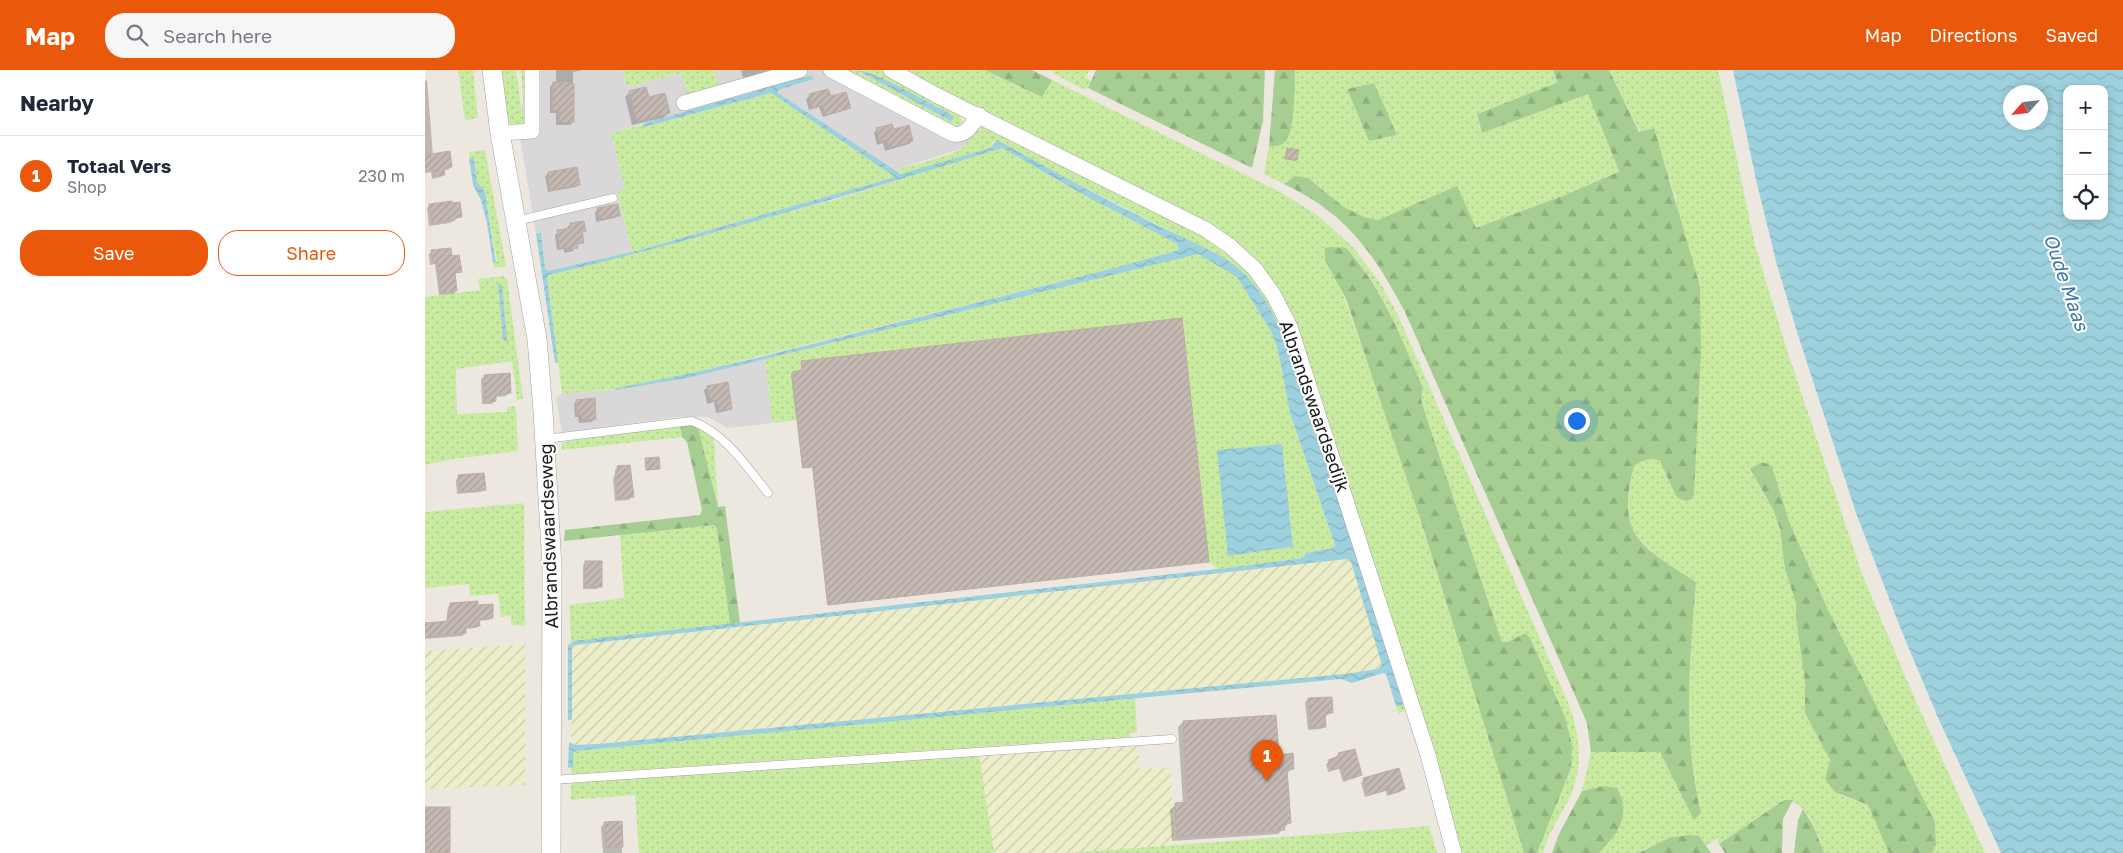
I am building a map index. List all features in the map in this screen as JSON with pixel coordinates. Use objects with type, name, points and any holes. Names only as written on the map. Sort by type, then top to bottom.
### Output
[{"type":"street","name":"Albrandswaardseweg","points":[[492,70],[500,133],[537,338],[545,438],[552,566],[551,853]]},
{"type":"street","points":[[500,133],[532,131],[532,70]]},
{"type":"street","points":[[684,103],[800,70]]},
{"type":"street","points":[[831,70],[953,134],[957,135],[965,132],[979,115]]},
{"type":"street","name":"Albrandswaardsedijk","points":[[891,70],[1205,229],[1242,256],[1273,294],[1291,327],[1353,518],[1428,755],[1454,853]]},
{"type":"lane","points":[[516,221],[613,198]]},
{"type":"lane","points":[[545,438],[692,421],[706,426],[719,435],[768,492]]},
{"type":"lane","points":[[552,780],[1172,739]]},
{"type":"shaded area","points":[[529,70],[623,70],[628,87],[681,73],[689,97],[719,88],[714,70],[857,70],[953,116],[977,130],[960,149],[895,170],[778,93],[778,90],[814,79],[812,75],[611,133],[625,190],[617,192],[632,252],[548,271],[545,268],[541,233],[536,233],[518,125]]},
{"type":"shaded area","points":[[765,357],[772,423],[728,428],[708,417],[678,417],[562,433],[556,397],[562,394],[618,389]]},
{"type":"green space","points":[[458,70],[473,70],[478,118],[465,120]]},
{"type":"green space","points":[[499,70],[516,70],[522,113],[524,111],[521,70],[529,70],[528,122],[525,124],[517,125],[507,122]]},
{"type":"green space","points":[[623,70],[714,70],[719,88],[689,98],[681,73],[627,87]]},
{"type":"green space","points":[[840,70],[857,70],[951,121],[953,120],[953,116],[949,113],[864,70],[883,70],[960,113],[962,121],[960,124],[951,126]]},
{"type":"green space","points":[[903,70],[985,70],[1042,97],[1052,80],[1284,194],[1317,215],[1354,248],[1381,284],[1397,313],[1571,712],[1578,737],[1579,763],[1577,776],[1568,801],[1543,853],[1537,853],[1571,768],[1525,633],[1508,642],[1502,642],[1425,413],[1421,399],[1423,388],[1391,314],[1371,279],[1359,263],[1346,248],[1340,248],[1338,281],[1421,521],[1524,853],[1461,853],[1298,334],[1259,267]]},
{"type":"green space","points":[[985,70],[1032,70],[1052,80],[1042,97]]},
{"type":"green space","points":[[1052,70],[1089,70],[1086,78],[1091,81],[1088,88],[1083,89],[1054,74]]},
{"type":"green space","points":[[1096,70],[1265,70],[1263,121],[1252,168],[1088,88]]},
{"type":"green space","points":[[1275,70],[1295,70],[1294,109],[1288,138],[1280,145],[1269,146]]},
{"type":"green space","points":[[1295,70],[1553,70],[1556,83],[1476,114],[1482,133],[1588,94],[1619,171],[1565,195],[1476,228],[1456,187],[1378,220],[1364,217],[1344,207],[1319,186],[1288,180],[1284,184],[1264,174],[1269,146],[1277,146],[1295,81]],"holes":[[[1374,83],[1397,135],[1369,141],[1347,89]]]},
{"type":"green space","points":[[1553,70],[1609,70],[1639,132],[1654,128],[1700,286],[1701,351],[1694,495],[1686,501],[1678,498],[1660,461],[1647,460],[1634,466],[1629,490],[1628,510],[1631,525],[1638,538],[1648,549],[1696,582],[1690,669],[1689,727],[1691,756],[1701,813],[1694,820],[1660,752],[1591,752],[1587,723],[1405,312],[1369,253],[1342,222],[1325,208],[1284,184],[1295,176],[1308,178],[1344,207],[1364,217],[1378,220],[1457,186],[1476,228],[1565,195],[1618,172],[1588,94],[1482,133],[1477,114],[1556,83]]},
{"type":"green space","points":[[1609,70],[1718,70],[1755,245],[1787,350],[1862,574],[1914,697],[1985,853],[1932,853],[1936,845],[1935,822],[1828,610],[1789,521],[1773,470],[1762,462],[1750,470],[1773,509],[1780,529],[1785,569],[1796,603],[1796,618],[1805,682],[1805,713],[1830,760],[1825,779],[1843,796],[1868,805],[1889,853],[1824,853],[1819,837],[1806,812],[1800,806],[1784,800],[1719,844],[1717,839],[1706,846],[1699,836],[1647,848],[1639,853],[1599,853],[1611,841],[1603,786],[1582,791],[1591,752],[1660,752],[1694,819],[1701,813],[1691,756],[1689,727],[1690,669],[1696,582],[1661,559],[1638,538],[1631,525],[1629,509],[1629,490],[1634,466],[1647,460],[1660,461],[1674,492],[1694,495],[1698,392],[1676,198],[1653,128],[1640,132]]},
{"type":"green space","points":[[1374,83],[1397,135],[1369,141],[1347,89]]},
{"type":"green space","points":[[771,93],[895,177],[632,252],[617,191],[625,190],[611,133],[642,125],[644,127]]},
{"type":"green space","points":[[985,127],[1201,233],[1229,253],[1259,283],[1285,330],[1406,709],[1399,714],[1396,706],[1403,704],[1336,492],[1313,429],[1293,365],[1257,290],[1236,267],[1213,253],[994,141],[990,148],[905,174],[895,170],[936,159],[959,150],[977,130]]},
{"type":"green space","points":[[1002,148],[1084,195],[1177,244],[1179,250],[1114,268],[688,374],[615,389],[562,394],[547,276],[837,199]]},
{"type":"green space","points":[[485,150],[506,266],[504,267],[494,268],[493,262],[497,261],[485,192],[476,179],[469,152]]},
{"type":"green space","points":[[1325,248],[1346,248],[1371,280],[1391,315],[1423,388],[1421,399],[1425,413],[1502,642],[1508,642],[1525,633],[1530,638],[1565,717],[1572,745],[1571,768],[1537,853],[1524,853],[1421,521],[1346,299],[1325,260]]},
{"type":"green space","points":[[1198,254],[1237,277],[1272,333],[1278,350],[1290,413],[1335,545],[1333,548],[1306,553],[1303,558],[1218,569],[1209,562],[1182,319],[801,361],[802,370],[792,372],[797,420],[772,423],[765,359]]},
{"type":"green space","points":[[504,276],[507,279],[523,399],[517,400],[512,361],[456,369],[457,414],[507,412],[508,407],[516,406],[518,451],[453,459],[425,465],[425,297],[480,290],[478,279]]},
{"type":"green space","points":[[687,424],[698,427],[718,507],[725,506],[740,623],[730,624],[717,529],[714,525],[564,541],[565,530],[700,515],[702,510],[687,442],[682,437],[680,425]]},
{"type":"green space","points":[[680,425],[682,437],[562,450],[562,443],[565,442]]},
{"type":"green space","points":[[698,427],[710,434],[714,439],[718,508]]},
{"type":"green space","points":[[1762,462],[1770,465],[1773,470],[1789,521],[1828,610],[1935,822],[1936,845],[1932,853],[1889,853],[1868,805],[1835,792],[1825,779],[1830,760],[1805,713],[1805,682],[1796,618],[1796,603],[1785,569],[1780,529],[1773,509],[1750,469]]},
{"type":"green space","points":[[524,503],[525,626],[511,625],[511,616],[501,617],[498,594],[470,596],[469,584],[425,588],[425,512]]},
{"type":"green space","points":[[714,525],[717,529],[730,624],[571,642],[569,605],[624,598],[620,534]]},
{"type":"green space","points":[[1347,559],[1351,562],[1381,661],[1382,665],[1378,669],[1345,674],[598,744],[574,745],[571,742],[572,646],[575,645]]},
{"type":"green space","points":[[525,644],[525,785],[425,789],[425,651]]},
{"type":"green space","points":[[1135,698],[1137,732],[1130,733],[1130,737],[571,774],[573,752],[576,751]]},
{"type":"green space","points":[[1138,745],[1140,769],[1170,768],[1175,845],[1069,853],[994,853],[979,755]]},
{"type":"green space","points":[[979,755],[994,853],[639,853],[635,795],[571,800],[571,782]]},
{"type":"green space","points":[[1603,786],[1617,788],[1623,806],[1621,823],[1612,838],[1599,853],[1552,853],[1559,834],[1582,791]]},
{"type":"green space","points":[[1784,800],[1793,800],[1783,819],[1782,853],[1725,853],[1719,844]]},
{"type":"green space","points":[[1803,809],[1814,827],[1824,853],[1794,853],[1798,820]]},
{"type":"green space","points":[[1429,826],[1437,853],[1069,853]]},
{"type":"green space","points":[[1688,835],[1699,836],[1711,853],[1639,853],[1669,838]]},
{"type":"water","points":[[857,70],[876,75],[902,88],[949,113],[953,116],[953,119],[951,121]]},
{"type":"water","name":"Oude Maas","points":[[1733,70],[2123,70],[2123,853],[2001,853],[1939,720],[1902,632],[1856,513],[1777,265],[1756,180]]},
{"type":"water","points":[[812,75],[814,79],[778,90],[778,93],[901,174],[990,148],[997,140],[1112,202],[1219,255],[1238,268],[1253,284],[1277,322],[1286,344],[1360,567],[1403,704],[1401,706],[1396,706],[1386,674],[1383,673],[1352,683],[1341,679],[576,751],[573,753],[573,767],[568,768],[569,742],[575,745],[598,744],[1345,674],[1378,669],[1382,665],[1351,562],[1347,559],[575,645],[572,646],[572,720],[568,720],[568,645],[574,641],[1226,568],[1303,558],[1306,553],[1333,548],[1335,545],[1290,413],[1278,350],[1272,333],[1237,277],[1198,254],[687,378],[615,390],[616,388],[688,374],[764,356],[1179,250],[1177,244],[1084,195],[1002,148],[777,215],[549,275],[547,278],[558,362],[555,363],[536,233],[541,233],[545,268],[548,271],[636,251],[895,177],[771,93],[644,127],[642,125]]},
{"type":"water","points":[[469,158],[474,159],[477,182],[485,192],[496,263],[493,262],[487,223],[481,200],[473,185]]},
{"type":"water","points":[[498,284],[502,285],[507,341],[504,341],[503,338]]},
{"type":"water","points":[[1282,444],[1293,549],[1290,547],[1228,556],[1217,450]]},
{"type":"building","points":[[553,82],[570,82],[570,84],[574,84],[574,122],[559,123],[559,110],[552,110]]},
{"type":"building","points":[[646,87],[649,97],[665,93],[670,113],[637,121],[629,91]]},
{"type":"building","points":[[828,89],[831,96],[846,92],[851,108],[826,115],[822,105],[813,108],[809,94]]},
{"type":"building","points":[[892,124],[894,129],[909,125],[913,141],[889,148],[886,140],[880,142],[876,128]]},
{"type":"building","points":[[1287,148],[1299,150],[1297,160],[1285,158]]},
{"type":"building","points":[[450,151],[452,167],[444,168],[445,175],[434,176],[434,169],[425,171],[425,155]]},
{"type":"building","points":[[577,167],[580,185],[550,190],[548,172]]},
{"type":"building","points":[[452,201],[452,203],[460,202],[462,217],[454,218],[455,220],[432,223],[429,204]]},
{"type":"building","points":[[618,204],[620,216],[599,219],[597,208]]},
{"type":"building","points":[[584,221],[586,231],[582,232],[584,243],[577,244],[578,248],[567,250],[567,247],[560,248],[557,230],[571,228],[570,223]]},
{"type":"building","points":[[451,248],[452,256],[459,255],[462,272],[455,273],[457,291],[441,293],[437,262],[433,263],[431,250]]},
{"type":"building","points":[[1182,318],[1209,562],[828,605],[813,467],[803,468],[792,372],[802,370],[801,361]]},
{"type":"building","points":[[510,373],[511,393],[496,394],[496,401],[485,402],[484,375]]},
{"type":"building","points":[[728,382],[732,409],[719,411],[717,400],[710,401],[707,386]]},
{"type":"building","points":[[595,398],[596,419],[582,420],[581,414],[577,414],[576,400]]},
{"type":"building","points":[[659,457],[660,469],[646,470],[645,458]]},
{"type":"building","points":[[630,465],[634,497],[618,499],[615,474],[618,474],[617,466]]},
{"type":"building","points":[[484,473],[486,490],[460,492],[458,475]]},
{"type":"building","points":[[585,561],[602,561],[602,587],[585,587]]},
{"type":"building","points":[[478,601],[478,605],[493,604],[493,618],[479,619],[480,626],[466,627],[466,633],[425,637],[425,623],[448,621],[450,603]]},
{"type":"building","points":[[1332,697],[1333,713],[1325,713],[1326,727],[1311,728],[1308,698]]},
{"type":"building","points":[[1276,715],[1279,755],[1293,753],[1294,769],[1287,770],[1291,823],[1284,824],[1285,830],[1177,837],[1175,803],[1188,802],[1183,721]]},
{"type":"building","points":[[1355,749],[1362,775],[1345,780],[1342,767],[1331,770],[1328,760],[1339,756],[1338,753]]},
{"type":"building","points":[[1399,768],[1405,789],[1390,794],[1389,789],[1368,795],[1363,778]]},
{"type":"building","points":[[425,807],[450,807],[450,853],[425,853]]},
{"type":"building","points":[[622,821],[623,847],[606,848],[604,822]]},
{"type":"place","name":"Totaal Vers","points":[[1267,781]]}]
